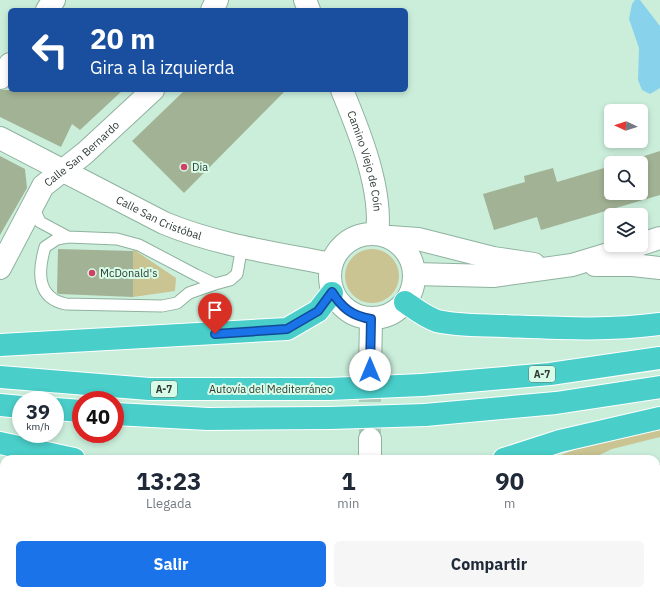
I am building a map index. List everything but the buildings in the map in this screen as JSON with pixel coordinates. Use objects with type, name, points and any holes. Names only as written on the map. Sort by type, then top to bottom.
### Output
[{"type":"highway","points":[[0,346],[287,329],[318,311],[332,292]]},
{"type":"highway","points":[[405,302],[420,313],[436,320],[458,324],[559,328],[633,328],[660,324]]},
{"type":"highway","name":"Autovía del Mediterráneo","points":[[0,377],[149,389],[329,389],[422,385],[550,374],[660,358]]},
{"type":"highway","points":[[124,414],[208,419],[330,418],[425,415],[556,403],[660,387]]},
{"type":"highway","points":[[0,405],[12,406]]},
{"type":"highway","points":[[516,455],[560,441],[660,418]]},
{"type":"highway","points":[[0,444],[54,455]]},
{"type":"street","points":[[0,78],[8,67]]},
{"type":"street","name":"Calle San Bernardo","points":[[0,268],[43,186],[65,170],[151,92]]},
{"type":"street","name":"Camino Viejo de Coín","points":[[343,92],[357,127],[377,196],[379,217],[383,235]]},
{"type":"street","name":"Calle San Cristóbal","points":[[0,138],[164,222],[187,232],[242,246],[331,264]]},
{"type":"street","points":[[383,235],[400,244],[407,252],[412,263],[414,274],[412,289],[405,302],[396,311],[384,317],[371,319],[359,317],[348,311],[339,303],[332,292],[329,278],[331,264],[338,250],[348,240],[362,234],[383,235],[418,239],[493,258],[564,266],[613,252]]},
{"type":"street","points":[[648,242],[660,238]]},
{"type":"street","points":[[414,274],[493,276],[564,266],[633,265],[660,268]]},
{"type":"street","points":[[370,370],[371,319]]},
{"type":"lane","points":[[32,206],[40,222],[68,237]]},
{"type":"lane","points":[[215,284],[139,245],[117,239],[68,237],[57,239],[45,247],[41,260],[41,283],[47,294],[56,302],[66,304],[162,306],[177,303],[188,293],[230,280],[237,274],[242,246]]},
{"type":"shaded area","points":[[133,249],[176,278],[175,291],[133,297]]},
{"type":"shaded area","points":[[367,249],[377,249],[387,253],[395,261],[399,271],[399,281],[395,291],[387,299],[377,303],[367,303],[357,299],[349,291],[345,281],[345,271],[349,261],[357,253]]},
{"type":"shaded area","points":[[660,425],[660,437],[612,449],[599,455],[561,455],[589,444]]},
{"type":"water","points":[[635,0],[640,0],[660,26],[660,88],[650,94],[642,90],[638,80],[639,48],[629,19],[632,4]]},
{"type":"tunnel","points":[[370,370],[370,435]]},
{"type":"place","name":"Dia","points":[[184,167]]},
{"type":"place","name":"McDonald's","points":[[92,273]]},
{"type":"route","points":[[215,334],[287,329],[318,311],[332,292],[339,303],[348,311],[359,317],[371,319],[370,370]]}]
